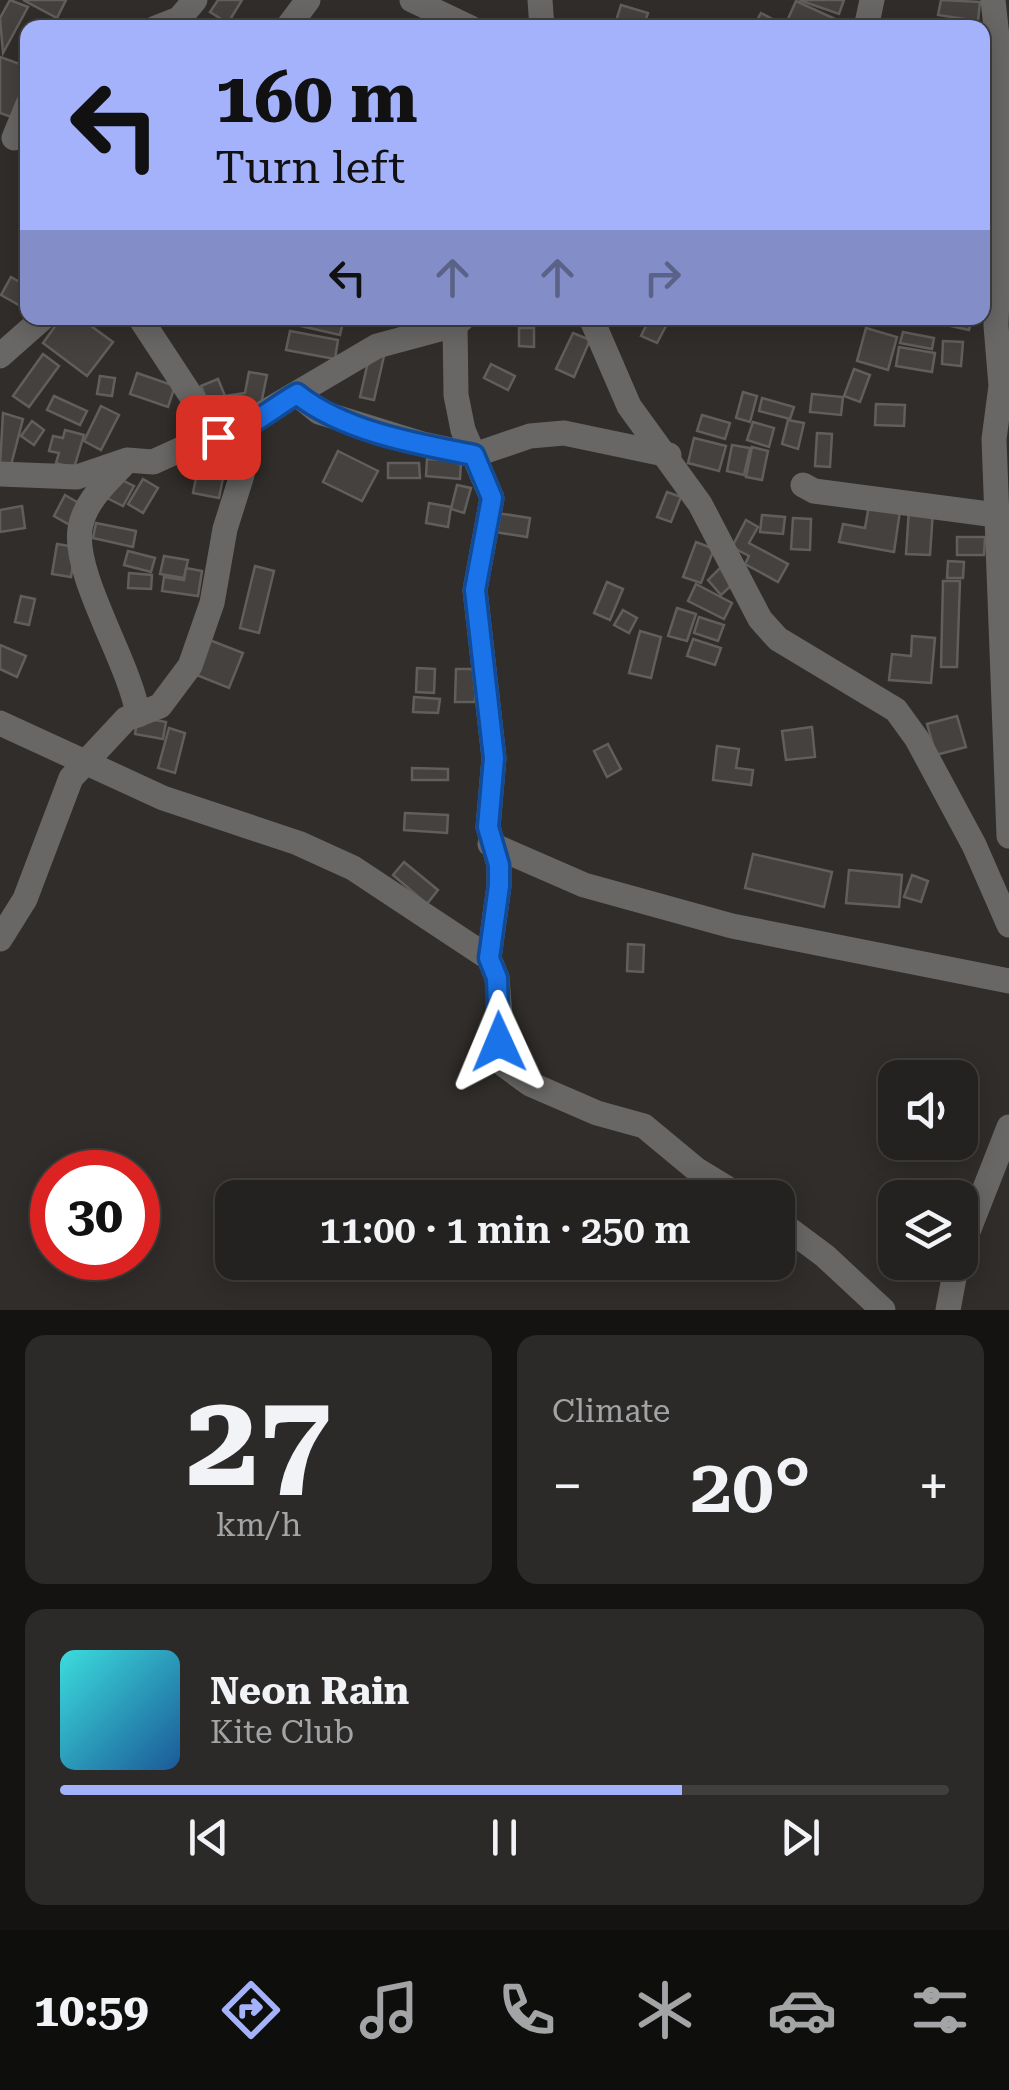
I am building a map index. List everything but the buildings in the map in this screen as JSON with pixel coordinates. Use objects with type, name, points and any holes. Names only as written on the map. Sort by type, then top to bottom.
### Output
[{"type":"street","points":[[179,20],[195,0]]},
{"type":"street","points":[[412,0],[454,20]]},
{"type":"street","points":[[992,0],[1003,92],[991,206],[996,326],[1005,393],[994,440],[1009,836]]},
{"type":"street","points":[[0,356],[35,325]]},
{"type":"street","points":[[143,325],[218,437]]},
{"type":"street","points":[[0,474],[76,477],[128,460],[154,462],[236,434],[248,422],[376,346],[446,325]]},
{"type":"street","points":[[459,325],[456,394],[463,430],[492,498],[475,590],[494,758],[490,844],[499,865],[499,886],[489,958],[497,978],[504,1065],[530,1084],[597,1114],[644,1126],[714,1180]]},
{"type":"street","points":[[594,325],[628,406],[668,455],[700,504],[760,619],[778,639],[869,690],[896,710],[917,739],[974,845],[1009,925]]},
{"type":"street","points":[[297,394],[319,412],[422,444],[474,455],[530,436],[564,433],[668,455]]},
{"type":"street","points":[[0,939],[25,899],[65,790],[126,719],[160,706],[190,666],[212,603],[224,529],[242,475],[248,422]]},
{"type":"street","points":[[128,460],[92,498],[80,530],[89,577],[135,692],[138,715]]},
{"type":"street","points":[[803,485],[814,490],[996,515]]},
{"type":"street","points":[[0,723],[163,798],[298,843],[353,868],[489,958]]},
{"type":"street","points":[[490,844],[584,885],[732,926],[1009,982]]},
{"type":"street","points":[[978,1206],[1009,1126]]},
{"type":"street","points":[[795,1234],[883,1310]]},
{"type":"street","points":[[948,1310],[954,1280]]},
{"type":"route","points":[[218,437],[236,434],[248,422],[297,394],[319,412],[422,444],[474,455],[485,477],[492,498],[475,590],[494,758],[488,827],[499,865],[499,886],[489,958],[497,978],[499,1042]]}]
